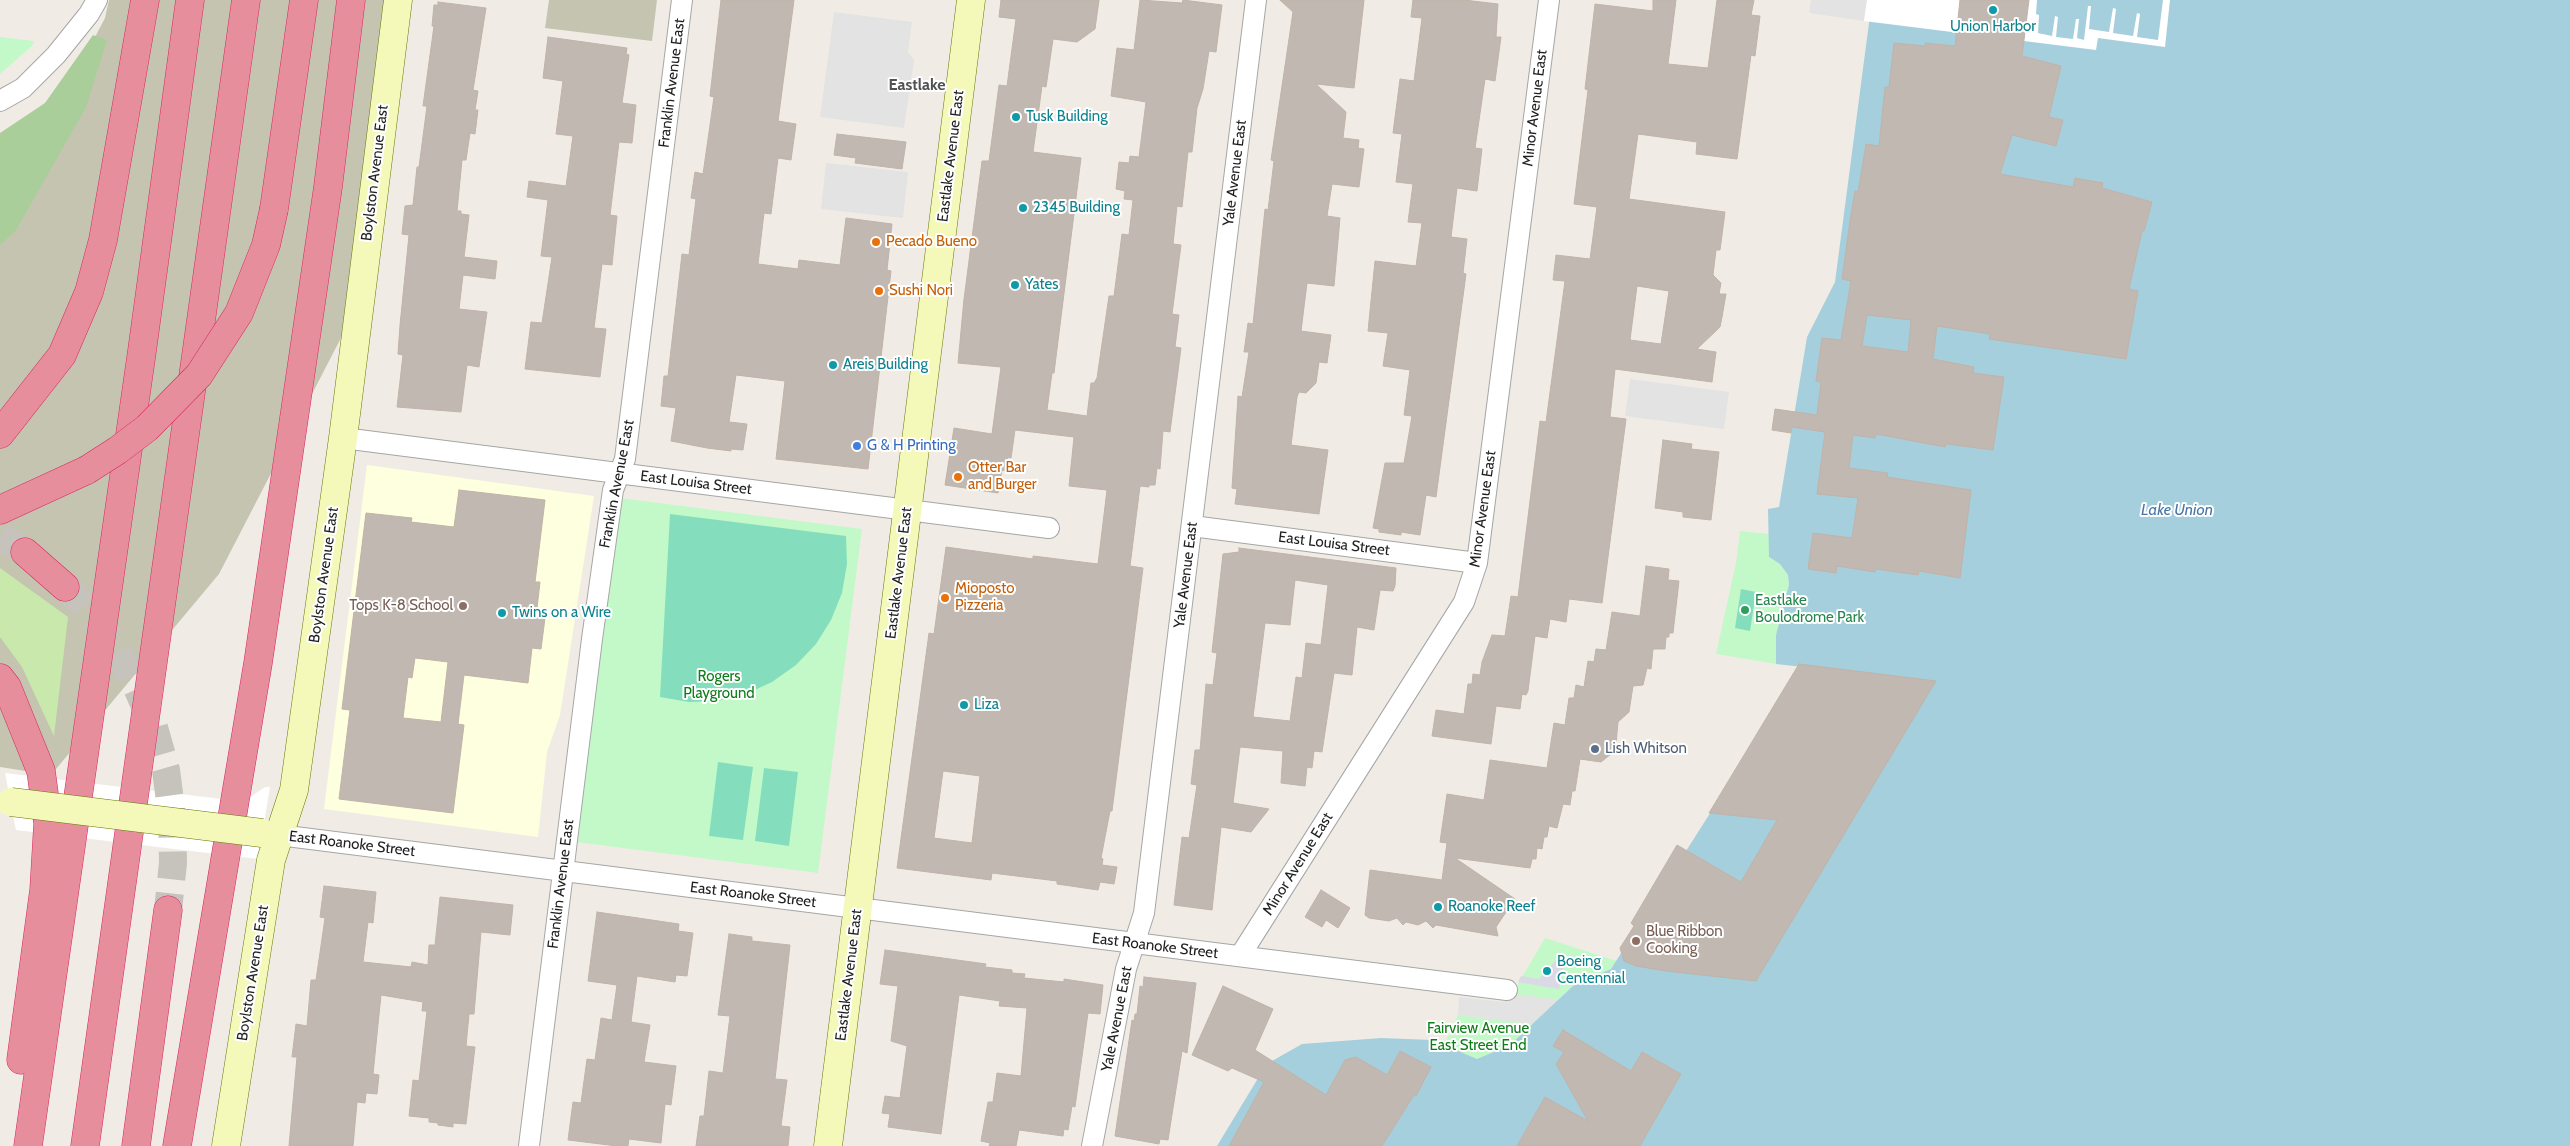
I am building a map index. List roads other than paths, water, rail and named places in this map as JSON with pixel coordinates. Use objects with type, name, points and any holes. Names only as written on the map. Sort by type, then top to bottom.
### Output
[{"type":"highway","points":[[0,434],[62,355],[89,292],[103,240],[145,0]]},
{"type":"highway","points":[[28,1146],[190,0]]},
{"type":"highway","points":[[85,1146],[246,0]]},
{"type":"highway","points":[[0,510],[87,470],[147,428],[174,402],[215,352],[239,313],[254,280],[266,245],[274,209],[304,0]]},
{"type":"highway","points":[[177,1146],[260,654],[322,227],[351,0]]},
{"type":"highway","points":[[25,552],[65,587]]},
{"type":"highway","points":[[0,678],[7,687],[41,771],[48,823],[44,890],[11,1139],[13,1146]]},
{"type":"highway","points":[[136,1146],[168,910]]},
{"type":"main road","name":"Boylston Avenue East","points":[[226,1146],[271,860],[271,834],[294,790],[343,438],[398,0]]},
{"type":"main road","name":"Eastlake Avenue East","points":[[828,1146],[971,0]]},
{"type":"main road","name":"East Roanoke Street","points":[[5,801],[271,834]]},
{"type":"street","points":[[0,101],[23,88],[56,55],[89,14],[97,0]]},
{"type":"street","name":"Franklin Avenue East","points":[[530,1146],[562,870],[613,490],[625,459],[682,0]]},
{"type":"street","name":"Yale Avenue East","points":[[1092,1146],[1126,969],[1144,913],[1256,0]]},
{"type":"street","name":"Minor Avenue East","points":[[1240,956],[1464,602],[1477,563],[1549,0]]},
{"type":"street","name":"East Louisa Street","points":[[343,438],[1049,528]]},
{"type":"street","name":"East Louisa Street","points":[[1192,526],[1477,563]]},
{"type":"street","name":"East Roanoke Street","points":[[271,834],[1507,990]]},
{"type":"water","name":"Lake Union","points":[[1872,0],[2570,0],[2570,1146],[1217,1146],[1260,1075],[1272,1061],[1302,1044],[1381,1038],[1433,1040],[1477,1059],[1510,1045],[1573,986],[1611,969],[1803,667],[1776,664],[1776,635],[1789,585],[1788,575],[1780,564],[1769,557],[1768,509],[1779,507],[1807,337],[1835,282]]},
{"type":"tunnel","points":[[0,536],[25,552]]},
{"type":"tunnel","points":[[65,587],[82,603],[111,640],[134,681],[153,724],[166,770],[172,816],[173,863],[168,910]]},
{"type":"place","name":"Union Harbor","points":[[1993,10]]},
{"type":"place","name":"Tusk Building","points":[[1016,117]]},
{"type":"place","name":"2345 Building","points":[[1023,208]]},
{"type":"place","name":"Pecado Bueno","points":[[876,242]]},
{"type":"place","name":"Yates","points":[[1015,285]]},
{"type":"place","name":"Sushi Nori","points":[[879,291]]},
{"type":"place","name":"Areis Building","points":[[833,365]]},
{"type":"place","name":"G & H Printing","points":[[857,446]]},
{"type":"place","name":"Otter Bar and Burger","points":[[958,477]]},
{"type":"place","name":"Mioposto Pizzeria","points":[[945,598]]},
{"type":"place","name":"Tops K-8 School","points":[[463,606]]},
{"type":"place","name":"Eastlake Boulodrome Park","points":[[1745,610]]},
{"type":"place","name":"Twins on a Wire","points":[[502,613]]},
{"type":"place","name":"Liza","points":[[964,705]]},
{"type":"place","name":"Lish Whitson","points":[[1595,749]]},
{"type":"place","name":"Roanoke Reef","points":[[1438,907]]},
{"type":"place","name":"Blue Ribbon Cooking","points":[[1636,941]]},
{"type":"place","name":"Boeing Centennial","points":[[1547,971]]},
{"type":"district","name":"Eastlake","points":[[917,85]]},
{"type":"park label","name":"Rogers Playground","points":[[719,686]]},
{"type":"park label","name":"Fairview Avenue East Street End","points":[[1478,1038]]}]
